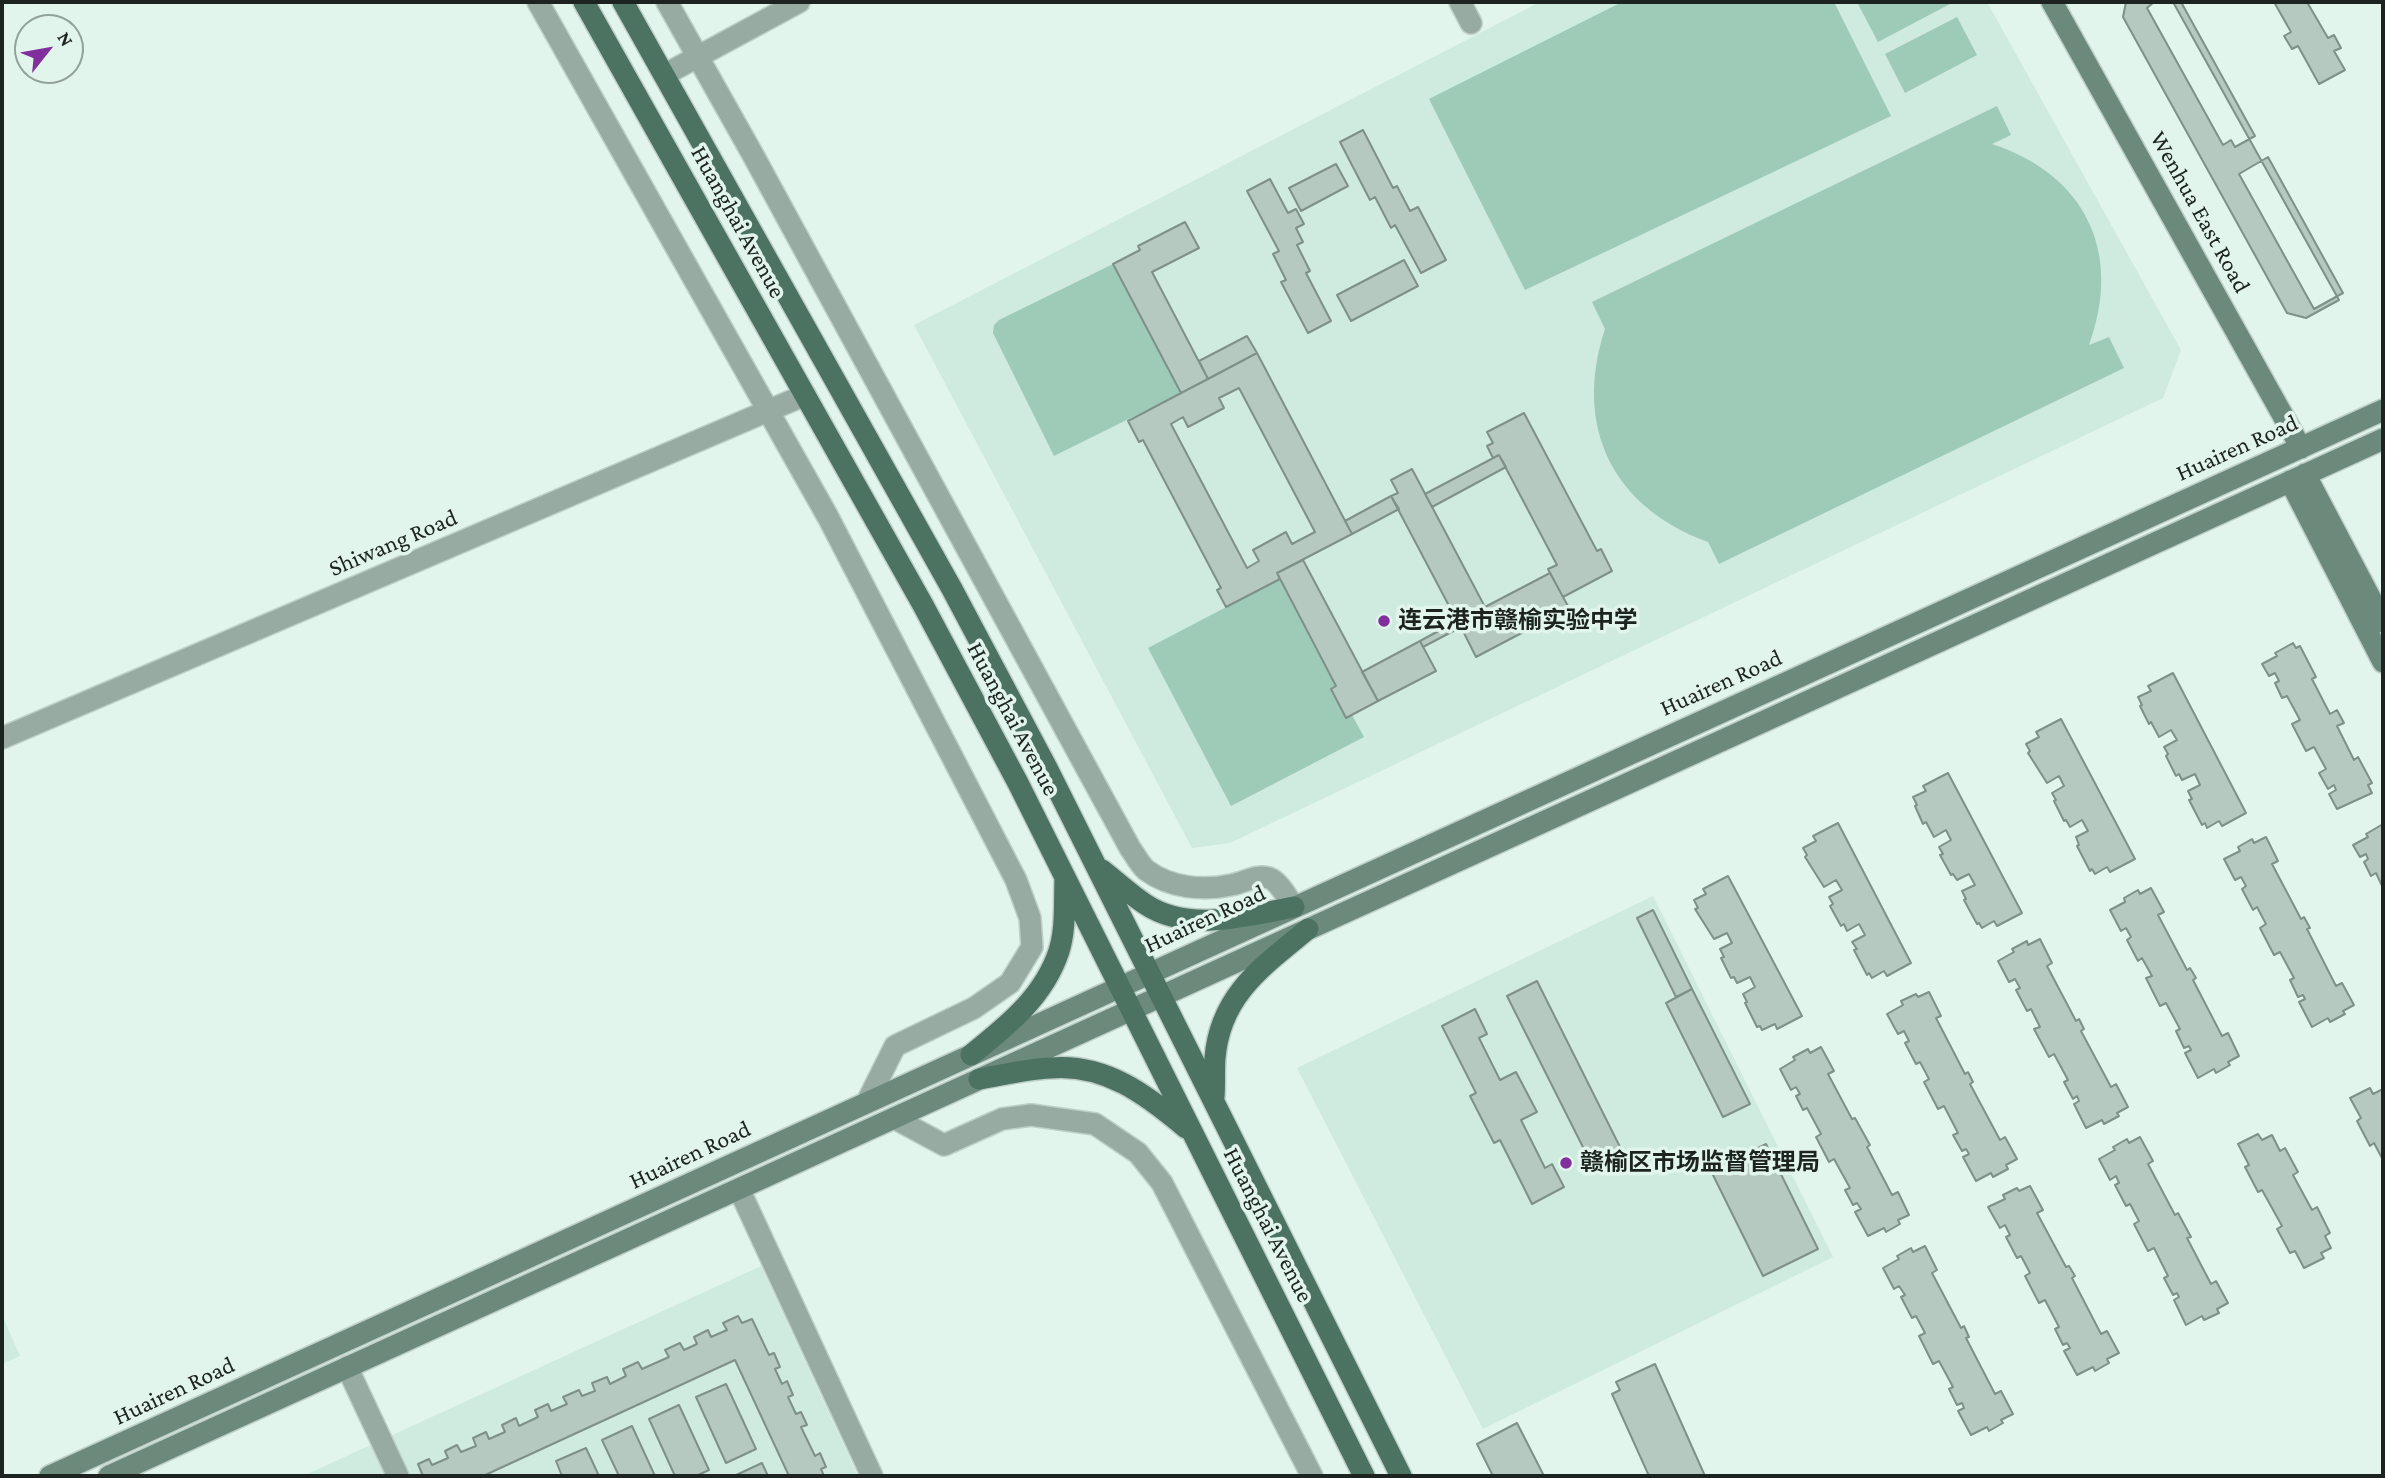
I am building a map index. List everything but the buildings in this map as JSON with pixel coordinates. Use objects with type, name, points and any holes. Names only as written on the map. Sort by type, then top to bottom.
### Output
[{"type":"main road","name":"Huanghai Avenue","points":[[584,2],[923,605],[1018,783],[1364,1476]]},
{"type":"main road","name":"Huanghai Avenue","points":[[623,2],[952,589],[1047,768],[1401,1476]]},
{"type":"main road","name":"Wenhua East Road","points":[[2052,2],[2301,447]]},
{"type":"main road","name":"Huairen Road","points":[[50,1476],[2383,410]]},
{"type":"main road","name":"Huairen Road","points":[[109,1476],[2383,439]]},
{"type":"main road","points":[[2297,478],[2383,622]]},
{"type":"main road","points":[[2297,478],[2383,662]]},
{"type":"main road","points":[[1096,865],[1147,905],[1170,915],[1197,920],[1229,919],[1294,907]]},
{"type":"main road","points":[[971,1055],[1014,1020],[1035,997],[1049,976],[1059,950],[1063,929],[1065,878]]},
{"type":"main road","points":[[1214,1102],[1215,1058],[1219,1036],[1230,1005],[1241,988],[1308,929]]},
{"type":"main road","points":[[979,1079],[1051,1067],[1087,1069],[1115,1079],[1146,1095],[1193,1134]]},
{"type":"street","points":[[538,2],[828,517],[1010,868],[1030,918],[1032,947],[1010,983],[974,1008],[895,1046],[867,1102]]},
{"type":"street","points":[[667,2],[1129,848],[1145,869],[1170,883],[1198,888],[1231,886],[1268,877],[1294,907]]},
{"type":"street","points":[[664,75],[799,2]]},
{"type":"street","points":[[1460,2],[1471,23]]},
{"type":"street","name":"Shiwang Road","points":[[2,738],[806,395]]},
{"type":"street","points":[[894,1118],[944,1145],[1002,1119],[1031,1115],[1095,1124],[1138,1153],[1162,1183],[1312,1476]]},
{"type":"street","points":[[739,1188],[872,1476]]},
{"type":"street","points":[[347,1367],[398,1476]]},
{"type":"shaded area","name":"连云港市赣榆实验中学","points":[[1540,2],[1987,2],[2181,350],[2163,398],[1230,843],[1192,848],[914,325]]},
{"type":"shaded area","name":"赣榆区市场监督管理局","points":[[1653,896],[1833,1257],[1483,1429],[1297,1068]]},
{"type":"shaded area","points":[[761,1266],[858,1476],[303,1476]]},
{"type":"shaded area","points":[[2,1315],[20,1356],[2,1364]]},
{"type":"green space","points":[[1622,2],[1834,2],[1891,116],[1525,290],[1429,99]]},
{"type":"green space","points":[[1858,4],[1950,4],[1878,42]]},
{"type":"green space","points":[[1957,17],[1977,55],[1905,93],[1885,54]]},
{"type":"green space","points":[[1997,106],[2011,135],[1992,144],[2025,158],[2052,176],[2073,197],[2088,222],[2098,249],[2101,279],[2098,311],[2089,345],[2109,337],[2124,368],[1719,564],[1708,542],[1675,527],[1647,508],[1625,485],[1608,459],[1598,430],[1594,398],[1596,365],[1605,329],[1592,302]]},
{"type":"green space","points":[[1113,264],[1181,393],[1054,456],[993,333],[994,325],[999,320]]},
{"type":"green space","points":[[1280,579],[1336,686],[1331,689],[1346,718],[1352,715],[1364,737],[1231,806],[1148,648]]},
{"type":"place","name":"连云港市赣榆实验中学","points":[[1384,621]]},
{"type":"place","name":"赣榆区市场监督管理局","points":[[1566,1163]]}]
